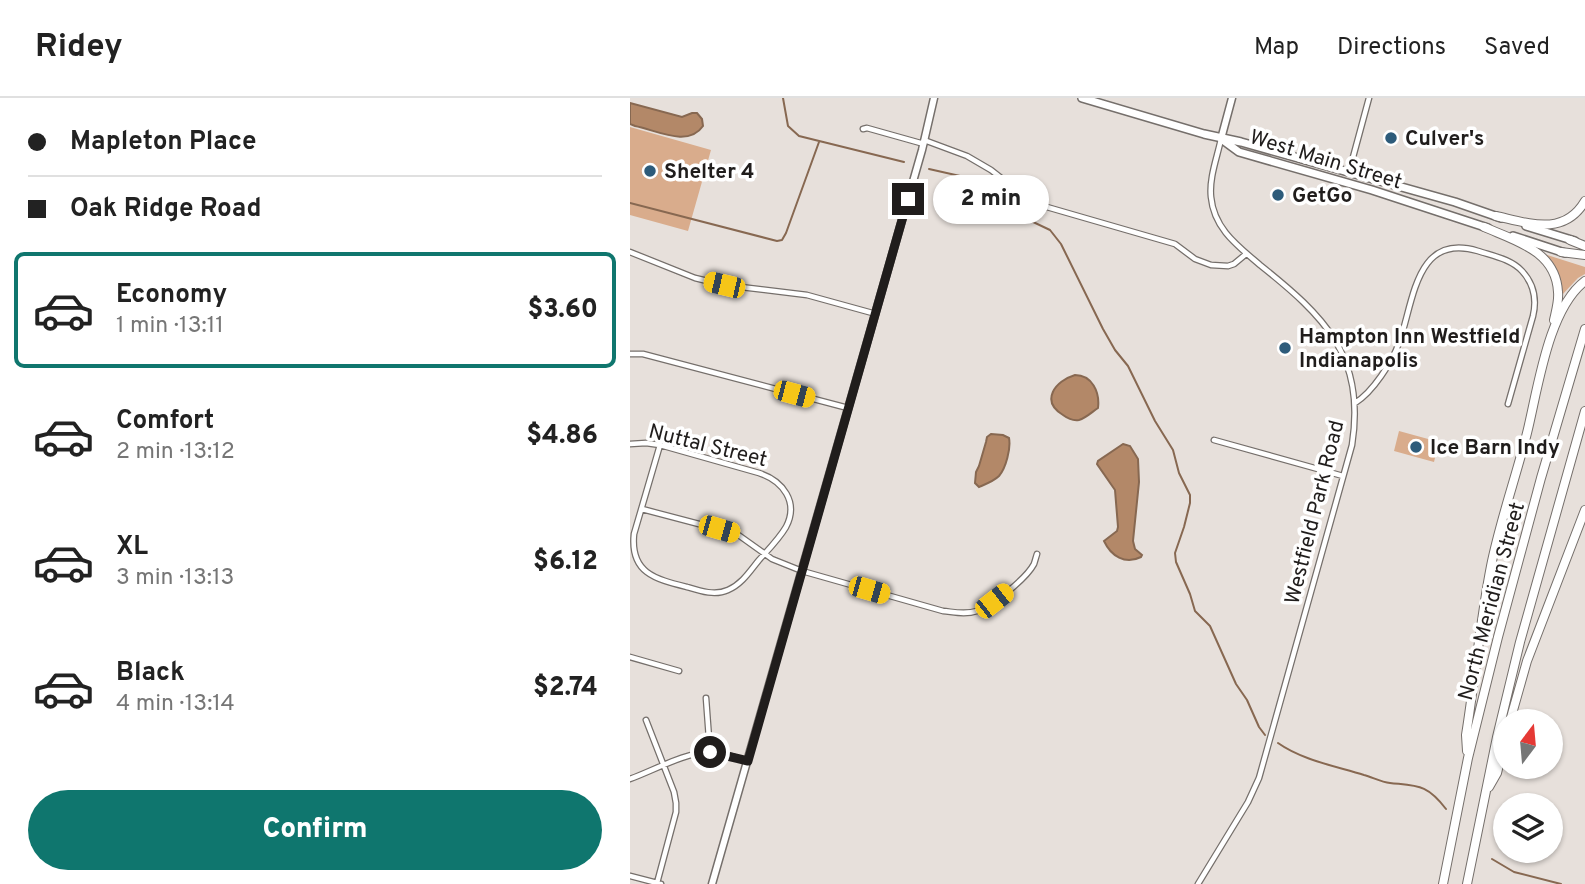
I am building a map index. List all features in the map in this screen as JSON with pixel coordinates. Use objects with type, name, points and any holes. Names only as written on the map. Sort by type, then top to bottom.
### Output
[{"type":"highway","points":[[1496,216],[1549,225],[1567,220],[1585,201]]},
{"type":"highway","points":[[1468,758],[1466,735],[1491,567],[1527,435],[1558,299],[1554,274],[1546,260],[1536,251],[1484,226]]},
{"type":"highway","points":[[1570,240],[1585,245]]},
{"type":"highway","points":[[1562,252],[1585,257]]},
{"type":"highway","points":[[1553,327],[1571,296],[1585,281]]},
{"type":"highway","name":"North Meridian Street","points":[[1443,884],[1468,758],[1514,575],[1585,329]]},
{"type":"highway","name":"North Meridian Street","points":[[1467,884],[1500,725],[1585,411]]},
{"type":"highway","points":[[1513,709],[1527,661],[1585,510]]},
{"type":"highway","points":[[1486,792],[1494,779]]},
{"type":"main road","points":[[1082,98],[1221,139]]},
{"type":"main road","name":"West Main Street","points":[[1221,139],[1241,142],[1462,205],[1570,240]]},
{"type":"main road","name":"West Main Street","points":[[1221,139],[1239,152],[1372,190],[1562,252]]},
{"type":"street","points":[[712,884],[876,314],[934,98]]},
{"type":"street","points":[[1221,139],[1232,98]]},
{"type":"street","points":[[1349,173],[1369,98]]},
{"type":"street","points":[[863,128],[924,142],[967,156],[1033,203],[1175,244],[1195,259],[1211,265],[1228,266],[1247,254]]},
{"type":"street","name":"Westfield Park Road","points":[[1198,884],[1254,793],[1352,445],[1355,421],[1355,403],[1346,362],[1331,332],[1314,311],[1233,243],[1222,228],[1212,202],[1212,178],[1221,139]]},
{"type":"street","points":[[1355,403],[1366,395],[1392,359],[1420,272],[1435,254],[1455,248],[1474,250],[1516,266],[1524,273],[1535,295],[1533,316],[1508,404]]},
{"type":"street","points":[[630,252],[695,278],[724,285],[807,295],[876,314]]},
{"type":"street","points":[[630,354],[643,354],[848,408]]},
{"type":"street","points":[[1214,440],[1343,476]]},
{"type":"street","name":"Nuttal Street","points":[[630,444],[660,445],[773,478],[788,496],[790,513],[784,530],[765,554]]},
{"type":"street","points":[[660,445],[634,534],[635,556],[646,572],[663,580],[709,592],[724,592],[740,583],[765,554]]},
{"type":"street","points":[[642,509],[741,536],[777,562],[802,571],[960,614],[980,610],[1003,594],[1023,578],[1037,554]]},
{"type":"street","points":[[630,657],[679,670]]},
{"type":"street","points":[[706,698],[710,752]]},
{"type":"street","points":[[630,876],[659,883],[676,808],[674,792],[646,720]]},
{"type":"street","points":[[630,779],[694,754],[710,752],[748,761]]},
{"type":"shaded area","points":[[630,103],[682,117],[697,113],[703,126],[689,136],[680,137],[635,126],[630,124]]},
{"type":"shaded area","points":[[630,127],[711,150],[688,231],[630,215]]},
{"type":"shaded area","points":[[1544,254],[1585,267],[1585,274],[1562,295],[1554,268]]},
{"type":"shaded area","points":[[1075,375],[1086,378],[1094,386],[1098,408],[1084,418],[1072,420],[1056,410],[1051,398],[1061,382]]},
{"type":"shaded area","name":"Ice Barn Indy","points":[[1399,431],[1439,442],[1434,462],[1394,451]]},
{"type":"shaded area","points":[[991,434],[1009,438],[1007,458],[999,476],[979,487],[975,483],[976,472],[987,437]]},
{"type":"shaded area","points":[[1123,444],[1130,446],[1138,459],[1139,482],[1133,541],[1135,549],[1142,555],[1129,560],[1115,555],[1104,541],[1117,531],[1118,527],[1115,490],[1097,464]]},
{"type":"waterway","points":[[783,98],[788,126],[799,136],[904,162]]},
{"type":"waterway","points":[[630,203],[777,241],[782,240],[819,142]]},
{"type":"waterway","points":[[929,169],[977,183],[1014,213],[1050,230],[1061,244],[1103,329],[1128,366],[1155,421],[1173,450],[1179,473],[1190,495],[1184,527],[1175,553],[1176,562],[1195,611],[1210,626],[1236,684],[1265,735]]},
{"type":"waterway","points":[[1278,743],[1319,762],[1383,782],[1421,788],[1433,795],[1446,809]]},
{"type":"waterway","points":[[1492,859],[1514,872],[1561,884]]},
{"type":"place","name":"Culver's","points":[[1391,138]]},
{"type":"place","name":"Shelter 4","points":[[650,171]]},
{"type":"place","name":"GetGo","points":[[1278,195]]},
{"type":"place","name":"Hampton Inn Westfield Indianapolis","points":[[1285,348]]},
{"type":"place","name":"Ice Barn Indy","points":[[1416,447]]},
{"type":"route","points":[[710,752],[748,761],[908,199]]}]
